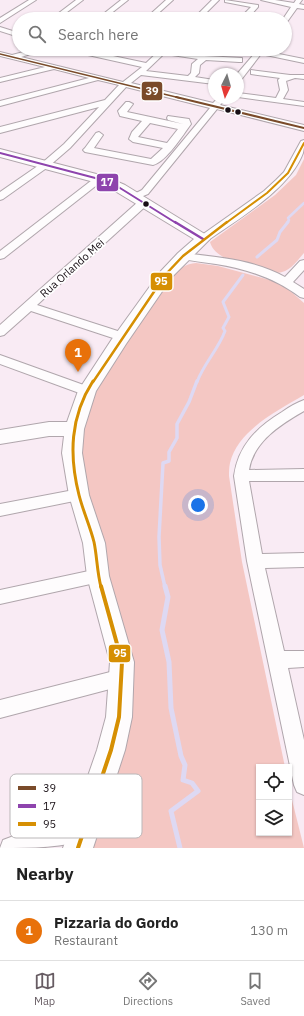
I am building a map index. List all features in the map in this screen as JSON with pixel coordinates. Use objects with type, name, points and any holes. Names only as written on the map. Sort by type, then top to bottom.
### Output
[{"type":"street","points":[[14,12],[33,0]]},
{"type":"street","points":[[64,12],[80,0]]},
{"type":"street","points":[[109,12],[125,0]]},
{"type":"street","points":[[156,12],[170,0]]},
{"type":"street","points":[[203,12],[216,0]]},
{"type":"street","points":[[264,0],[297,3],[304,7]]},
{"type":"street","points":[[226,2],[253,4],[256,6],[250,12]]},
{"type":"street","points":[[291,12],[297,3]]},
{"type":"street","points":[[0,21],[12,13]]},
{"type":"street","points":[[0,29],[12,33]]},
{"type":"street","points":[[0,54],[125,84],[216,108],[304,128]]},
{"type":"street","points":[[0,59],[15,56]]},
{"type":"street","points":[[103,56],[148,66]]},
{"type":"street","points":[[0,197],[45,165],[66,146],[125,84],[141,72],[158,56]]},
{"type":"street","points":[[186,56],[201,60]]},
{"type":"street","points":[[244,70],[255,56]]},
{"type":"street","points":[[284,56],[304,61]]},
{"type":"street","points":[[169,58],[238,60]]},
{"type":"street","points":[[193,76],[196,64],[201,60]]},
{"type":"street","points":[[0,80],[54,68]]},
{"type":"street","points":[[141,72],[208,76]]},
{"type":"street","points":[[254,72],[304,76]]},
{"type":"street","points":[[193,76],[208,80]]},
{"type":"street","points":[[281,96],[282,80],[289,76]]},
{"type":"street","points":[[0,104],[97,78]]},
{"type":"street","points":[[244,95],[304,96]]},
{"type":"street","points":[[281,96],[304,104]]},
{"type":"street","points":[[0,130],[109,101]]},
{"type":"street","points":[[129,104],[122,111],[124,114],[144,124],[188,141]]},
{"type":"street","name":"Rua Orlando Mei","points":[[0,332],[29,306],[138,200],[218,104]]},
{"type":"street","points":[[79,109],[98,113]]},
{"type":"street","points":[[99,135],[88,150],[153,162],[163,154],[187,122],[171,118]]},
{"type":"street","points":[[144,124],[135,134],[176,137]]},
{"type":"street","points":[[103,774],[111,750],[119,717],[122,662],[116,635],[98,576],[94,543],[79,495],[72,454],[74,429],[88,391],[123,336],[166,274],[195,246],[267,193],[279,182],[288,173],[304,143]]},
{"type":"street","points":[[138,149],[163,154]]},
{"type":"street","points":[[0,153],[99,179],[120,188],[138,200],[195,246],[225,262],[262,272],[288,282],[304,295]]},
{"type":"street","points":[[0,256],[99,179]]},
{"type":"street","points":[[195,246],[225,262]]},
{"type":"street","points":[[288,282],[304,263]]},
{"type":"street","points":[[29,306],[123,336]]},
{"type":"street","points":[[0,359],[88,391]]},
{"type":"street","points":[[300,409],[263,432],[255,441],[241,465],[241,476],[255,561],[304,785]]},
{"type":"street","points":[[0,437],[49,429],[74,429]]},
{"type":"street","points":[[241,476],[304,475]]},
{"type":"street","points":[[0,510],[79,495]]},
{"type":"street","points":[[255,561],[304,560]]},
{"type":"street","points":[[0,597],[98,576]]},
{"type":"street","points":[[276,660],[304,659]]},
{"type":"street","points":[[0,709],[122,678]]},
{"type":"street","points":[[11,848],[81,839]]},
{"type":"shaded area","points":[[304,159],[304,253],[289,269],[277,273],[239,264],[220,255],[210,242],[275,195],[296,175]]},
{"type":"shaded area","points":[[196,263],[218,266],[274,281],[288,289],[304,303],[304,395],[271,415],[250,431],[234,451],[229,468],[229,476],[242,562],[284,764],[256,764],[256,836],[292,836],[292,800],[304,848],[91,848],[93,838],[142,838],[142,774],[107,774],[132,661],[126,633],[107,574],[81,465],[81,430],[95,392],[125,344],[172,276],[183,267]]},
{"type":"waterway","points":[[287,223],[289,220],[288,218],[304,203]]},
{"type":"waterway","points":[[257,257],[277,240],[280,232],[288,222]]},
{"type":"waterway","points":[[197,382],[225,331],[223,328],[229,317],[223,302],[243,275]]},
{"type":"waterway","points":[[165,587],[160,565],[159,537],[163,463],[169,461],[169,452],[177,438],[177,424],[189,402],[197,381]]},
{"type":"waterway","points":[[165,586],[168,597],[162,630],[169,662],[171,708],[181,756],[185,765],[183,780],[192,783],[198,791],[171,811],[180,848]]},
{"type":"transit line","name":"39","points":[[0,54],[304,128]]},
{"type":"transit line","name":"95","points":[[103,774],[111,750],[119,717],[122,662],[98,576],[94,543],[79,495],[72,453],[74,429],[80,410],[87,391],[166,274],[183,256],[203,239],[267,193],[279,182],[288,173],[304,143]]},
{"type":"transit line","name":"17","points":[[0,153],[99,179],[120,188],[203,239]]},
{"type":"transit line","name":"95","points":[[78,848],[81,838]]},
{"type":"place","name":"Pizzaria do Gordo","points":[[78,372]]}]
